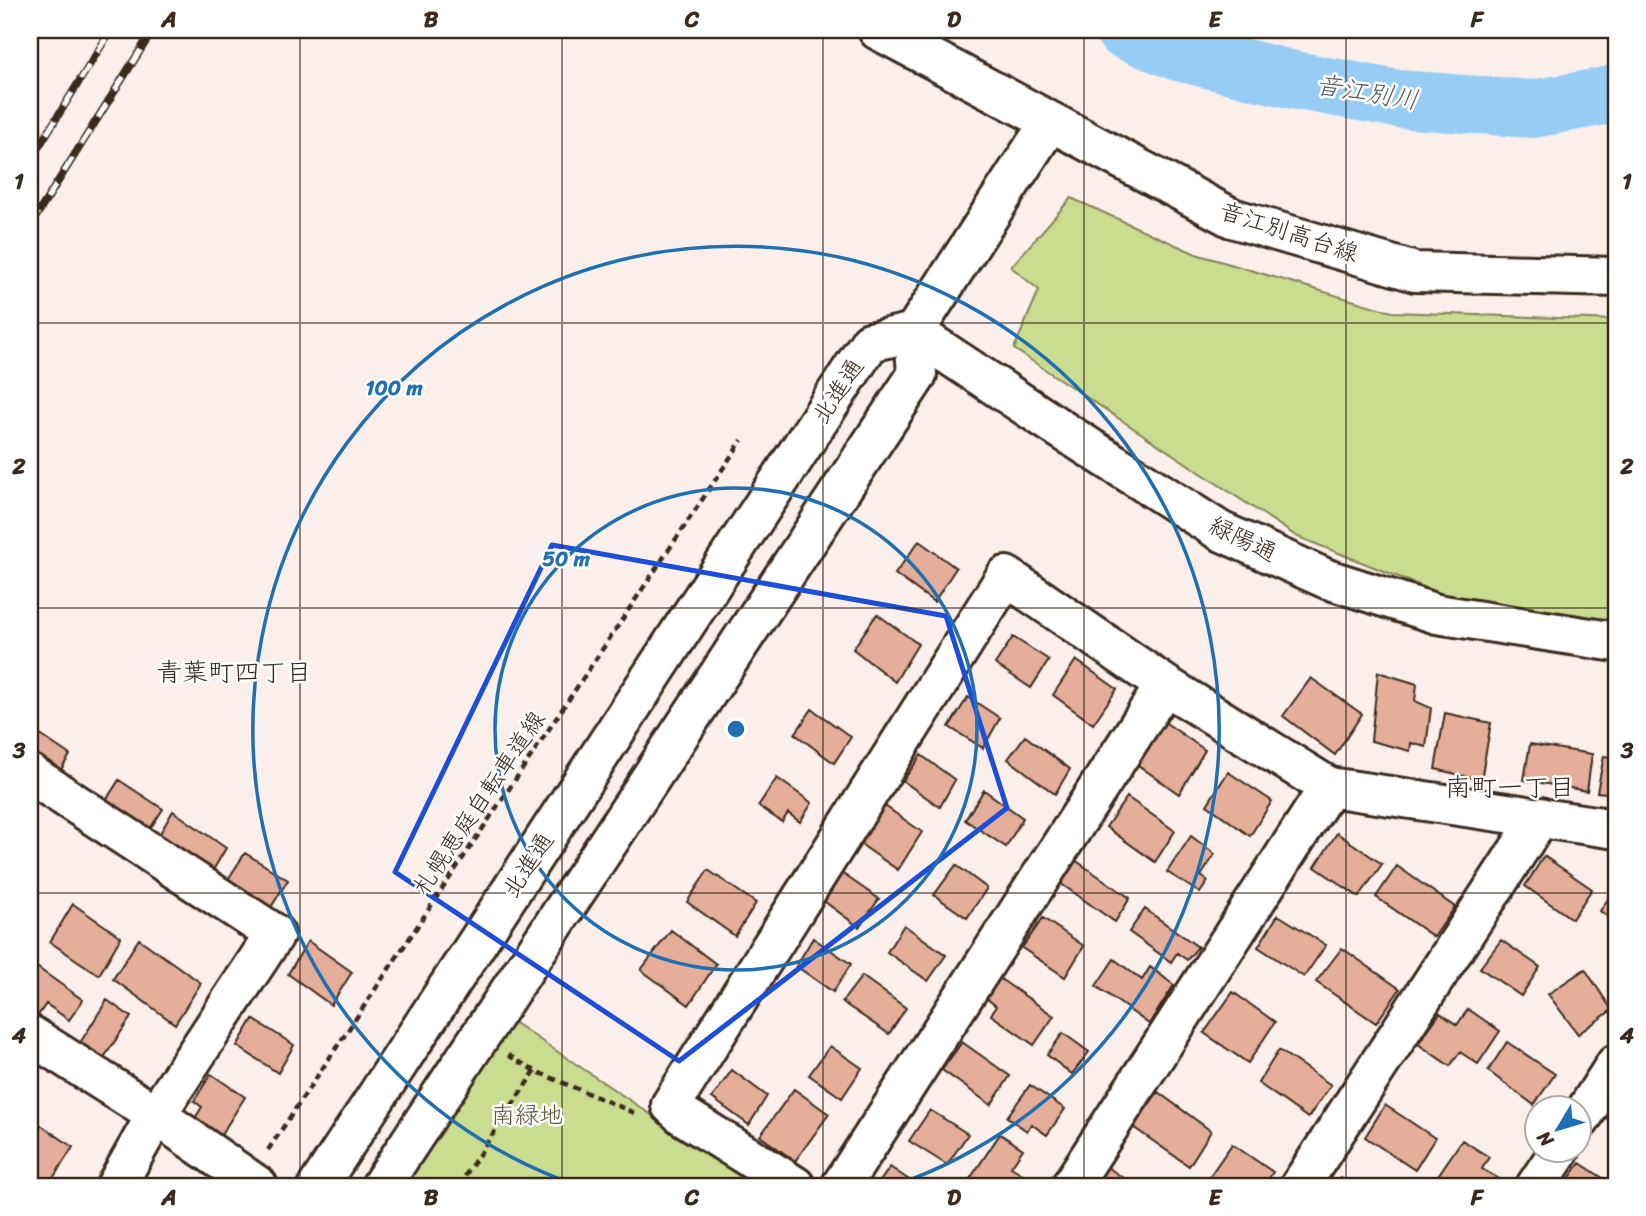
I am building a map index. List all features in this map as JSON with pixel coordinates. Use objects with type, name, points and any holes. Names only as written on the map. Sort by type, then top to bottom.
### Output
[{"type":"street","name":"音江別高台線","points":[[878,30],[1232,218],[1415,272],[1616,278]]},
{"type":"street","points":[[381,1186],[917,375],[914,332],[1051,122]]},
{"type":"street","name":"緑陽通","points":[[914,332],[1220,531],[1326,579],[1437,614],[1616,642]]},
{"type":"street","name":"北進通","points":[[318,1186],[870,342],[914,332]]},
{"type":"street","points":[[795,1186],[682,1115],[671,1105],[1006,576],[1165,685],[1329,787],[1616,829]]},
{"type":"street","points":[[841,1186],[1165,685]]},
{"type":"street","points":[[30,774],[275,934],[156,1115],[116,1186]]},
{"type":"street","points":[[1070,1186],[1329,787]]},
{"type":"street","points":[[1300,1186],[1540,817]]},
{"type":"street","points":[[30,1035],[156,1115],[254,1183]]},
{"type":"street","points":[[1594,1098],[1616,1064]]},
{"type":"street","points":[[1536,1186],[1551,1164]]},
{"type":"path","name":"札幌恵庭自転車道線","points":[[254,1183],[742,440]]},
{"type":"path","points":[[504,1053],[536,1071],[671,1128],[682,1115]]},
{"type":"path","points":[[458,1186],[536,1071]]},
{"type":"highlighted area","points":[[552,545],[946,616],[1007,808],[679,1061],[395,872]]},
{"type":"green space","points":[[1071,198],[1196,254],[1392,312],[1616,320],[1616,627],[1459,601],[1296,536],[1014,349],[1039,290],[1011,267]]},
{"type":"green space","name":"南緑地","points":[[509,1019],[757,1186],[386,1186]]},
{"type":"building","points":[[919,541],[956,568],[934,602],[895,574]]},
{"type":"building","points":[[877,614],[918,644],[895,682],[853,649]]},
{"type":"building","points":[[1013,637],[1049,660],[1031,688],[995,664]]},
{"type":"building","points":[[1076,660],[1117,689],[1093,724],[1053,695]]},
{"type":"building","points":[[1378,672],[1417,684],[1415,701],[1431,708],[1426,747],[1411,743],[1410,751],[1371,741]]},
{"type":"building","points":[[1311,678],[1362,714],[1335,755],[1283,716]]},
{"type":"building","points":[[968,697],[1000,718],[983,748],[949,727]]},
{"type":"building","points":[[812,709],[851,737],[834,763],[795,734]]},
{"type":"building","points":[[1445,713],[1491,723],[1481,780],[1435,769]]},
{"type":"building","points":[[1163,721],[1205,750],[1179,794],[1135,763]]},
{"type":"building","points":[[30,728],[70,755],[52,784],[30,768]]},
{"type":"building","points":[[1025,736],[1070,769],[1055,794],[1008,759]]},
{"type":"building","points":[[1530,744],[1592,754],[1587,791],[1524,780]]},
{"type":"building","points":[[921,755],[955,780],[940,807],[903,781]]},
{"type":"building","points":[[1604,756],[1616,758],[1616,794],[1597,792]]},
{"type":"building","points":[[1228,772],[1272,801],[1250,836],[1207,805]]},
{"type":"building","points":[[777,778],[812,803],[800,822],[788,813],[782,822],[758,806]]},
{"type":"building","points":[[119,780],[163,809],[142,841],[99,811]]},
{"type":"building","points":[[984,790],[1023,818],[1006,847],[965,820]]},
{"type":"building","points":[[1127,797],[1175,831],[1155,862],[1106,827]]},
{"type":"building","points":[[885,806],[922,832],[898,870],[859,843]]},
{"type":"building","points":[[173,811],[226,848],[205,884],[155,842]]},
{"type":"building","points":[[1337,833],[1382,864],[1359,897],[1315,867]]},
{"type":"building","points":[[1191,836],[1215,854],[1201,876],[1208,881],[1200,893],[1167,872]]},
{"type":"building","points":[[245,853],[288,880],[268,912],[225,884]]},
{"type":"building","points":[[1544,856],[1592,889],[1572,919],[1525,886]]},
{"type":"building","points":[[1075,860],[1130,898],[1115,922],[1060,883]]},
{"type":"building","points":[[956,865],[987,888],[967,918],[934,895]]},
{"type":"building","points":[[1397,866],[1455,907],[1434,937],[1376,897]]},
{"type":"building","points":[[708,870],[756,903],[735,936],[687,902]]},
{"type":"building","points":[[840,872],[879,899],[859,927],[821,899]]},
{"type":"building","points":[[1616,887],[1616,923],[1600,911]]},
{"type":"building","points":[[73,904],[121,937],[99,975],[50,942]]},
{"type":"building","points":[[1145,909],[1198,947],[1187,960],[1177,953],[1171,962],[1129,932]]},
{"type":"building","points":[[1278,915],[1326,945],[1304,977],[1258,947]]},
{"type":"building","points":[[1043,918],[1084,946],[1065,977],[1022,948]]},
{"type":"building","points":[[904,925],[946,955],[928,981],[887,952]]},
{"type":"building","points":[[671,930],[716,964],[689,1005],[641,970]]},
{"type":"building","points":[[813,938],[851,964],[833,992],[796,966]]},
{"type":"building","points":[[139,939],[201,983],[175,1024],[113,979]]},
{"type":"building","points":[[1501,940],[1540,967],[1521,996],[1480,968]]},
{"type":"building","points":[[308,941],[352,972],[331,1005],[288,974]]},
{"type":"building","points":[[1342,948],[1400,989],[1376,1023],[1316,982]]},
{"type":"building","points":[[1114,959],[1142,980],[1150,967],[1174,985],[1149,1024],[1096,986]]},
{"type":"building","points":[[31,963],[83,1000],[69,1020],[46,1004],[30,1027]]},
{"type":"building","points":[[1585,969],[1612,1010],[1578,1034],[1548,994]]},
{"type":"building","points":[[862,976],[906,1008],[889,1034],[842,1002]]},
{"type":"building","points":[[999,978],[1054,1016],[1034,1045],[991,1015],[996,1006],[986,998]]},
{"type":"building","points":[[1233,992],[1275,1022],[1248,1063],[1204,1033]]},
{"type":"building","points":[[107,1000],[131,1017],[103,1059],[80,1043]]},
{"type":"building","points":[[1468,1009],[1500,1031],[1478,1064],[1460,1052],[1450,1066],[1418,1044],[1440,1013],[1457,1025]]},
{"type":"building","points":[[253,1019],[294,1045],[278,1073],[237,1046]]},
{"type":"building","points":[[1063,1033],[1089,1052],[1072,1074],[1047,1055]]},
{"type":"building","points":[[962,1042],[1010,1076],[991,1105],[942,1070]]},
{"type":"building","points":[[1507,1042],[1555,1074],[1541,1094],[1524,1094],[1524,1098],[1488,1071]]},
{"type":"building","points":[[830,1046],[862,1068],[842,1098],[809,1075]]},
{"type":"building","points":[[1279,1050],[1331,1085],[1308,1118],[1258,1083]]},
{"type":"building","points":[[732,1070],[767,1096],[749,1125],[712,1098]]},
{"type":"building","points":[[211,1074],[245,1097],[209,1154],[184,1136],[202,1107],[194,1101]]},
{"type":"building","points":[[1030,1085],[1065,1109],[1047,1135],[1031,1124],[1027,1131],[1007,1117]]},
{"type":"building","points":[[794,1089],[829,1114],[795,1161],[760,1136]]},
{"type":"building","points":[[1158,1092],[1211,1131],[1189,1166],[1133,1127]]},
{"type":"building","points":[[1385,1105],[1435,1138],[1415,1170],[1365,1137]]},
{"type":"building","points":[[930,1110],[968,1134],[947,1165],[909,1141]]},
{"type":"building","points":[[38,1123],[73,1147],[48,1186],[34,1186],[30,1183],[30,1135]]},
{"type":"building","points":[[1000,1134],[1023,1149],[1011,1167],[1029,1178],[1024,1186],[975,1186],[968,1182]]},
{"type":"building","points":[[1462,1140],[1489,1157],[1482,1169],[1498,1178],[1493,1186],[1452,1186],[1437,1177]]},
{"type":"building","points":[[1232,1144],[1273,1172],[1264,1186],[1222,1186],[1209,1177]]},
{"type":"building","points":[[1582,1164],[1615,1186],[1564,1186]]},
{"type":"building","points":[[890,1167],[918,1186],[877,1186]]},
{"type":"building","points":[[1107,1167],[1136,1186],[1094,1186]]},
{"type":"building","points":[[1341,1178],[1353,1186],[1336,1186]]},
{"type":"waterway","name":"音江別川","points":[[1124,30],[1179,52],[1294,80],[1398,99],[1533,109],[1616,94]]},
{"type":"railway","points":[[30,161],[111,30]]},
{"type":"railway","points":[[30,226],[153,30]]},
{"type":"district","name":"青葉町四丁目","points":[[234,672]]},
{"type":"district","name":"南町一丁目","points":[[1510,787]]}]
